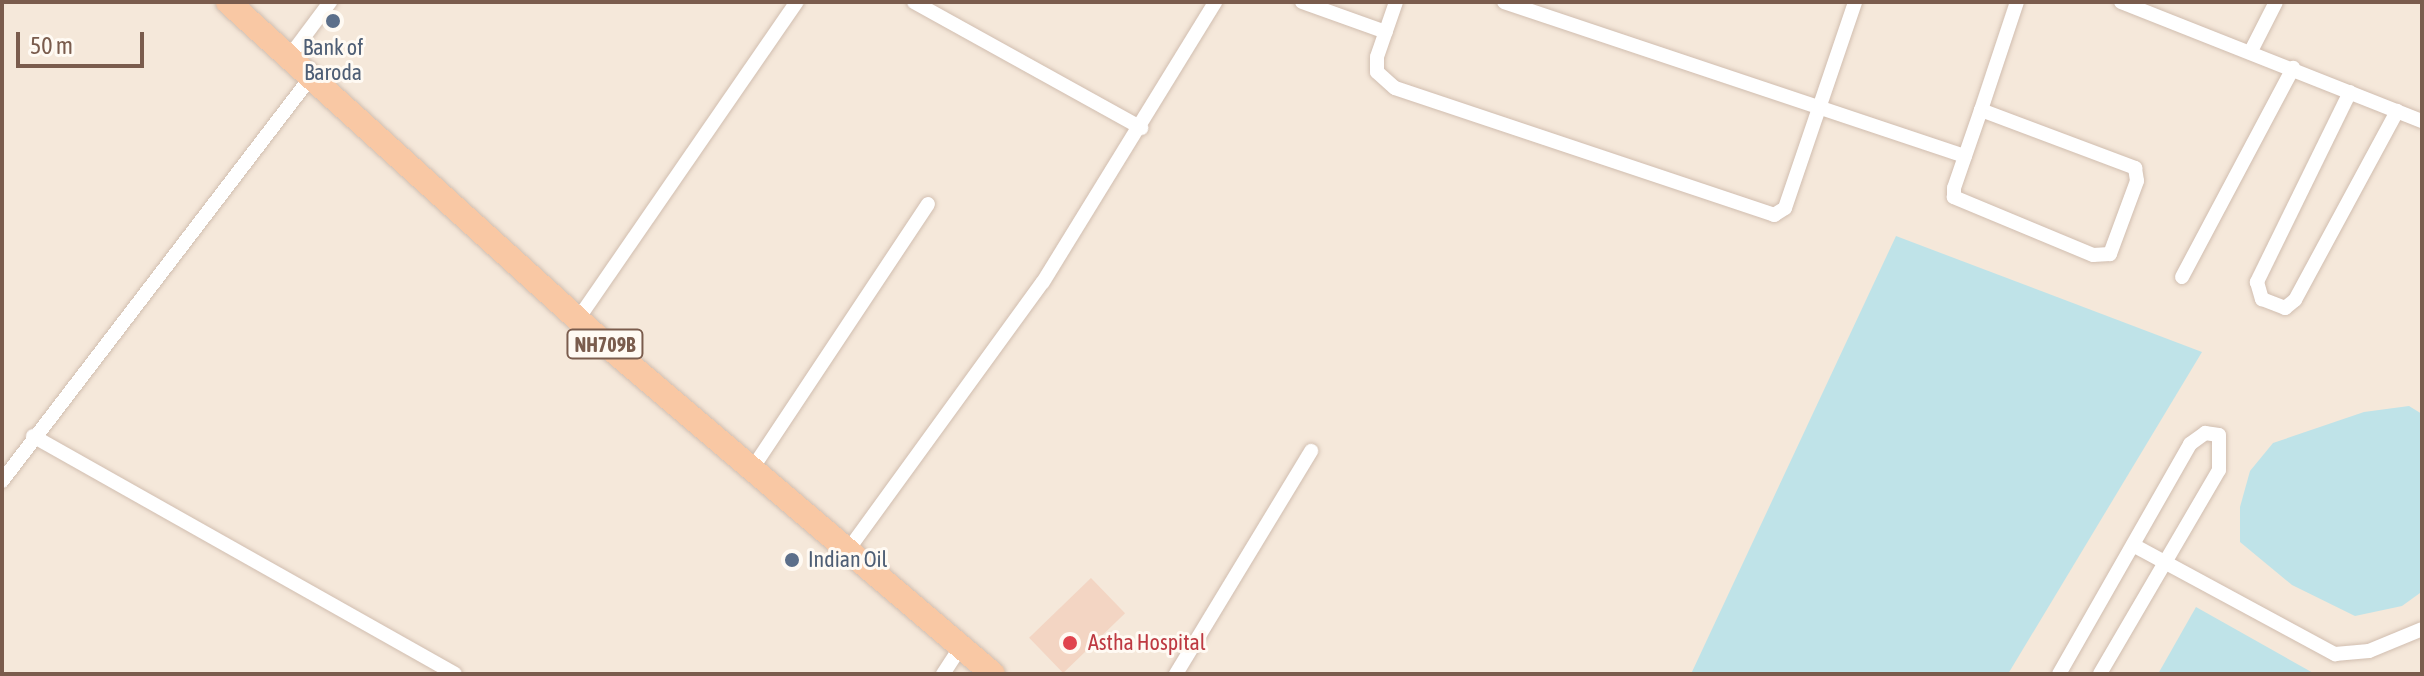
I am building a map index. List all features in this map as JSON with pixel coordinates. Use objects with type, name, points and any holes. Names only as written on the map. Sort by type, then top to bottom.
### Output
[{"type":"highway","name":"NH709B","points":[[228,2],[578,319],[993,674]]},
{"type":"street","points":[[289,57],[330,2]]},
{"type":"street","points":[[578,319],[797,2]]},
{"type":"street","points":[[914,2],[1141,128]]},
{"type":"street","points":[[848,550],[1020,316],[1141,128],[1215,2]]},
{"type":"street","points":[[1302,2],[1386,32]]},
{"type":"street","points":[[1396,2],[1377,72],[1395,88],[1774,215],[1785,208],[1855,2]]},
{"type":"street","points":[[1504,2],[1965,156]]},
{"type":"street","points":[[1981,110],[2135,168],[2137,181],[2110,254],[2093,255],[1956,203],[1965,156],[2017,2]]},
{"type":"street","points":[[2121,2],[2422,121]]},
{"type":"street","points":[[2251,51],[2276,2]]},
{"type":"street","points":[[2182,277],[2293,68]]},
{"type":"street","points":[[2,481],[33,436],[311,77]]},
{"type":"street","points":[[2350,92],[2257,282],[2262,299],[2285,308],[2295,300],[2397,111]]},
{"type":"street","points":[[752,469],[928,204]]},
{"type":"street","points":[[2059,674],[2190,444],[2205,433],[2219,435],[2219,470],[2100,674]]},
{"type":"street","points":[[33,436],[455,674]]},
{"type":"street","points":[[1176,674],[1311,451]]},
{"type":"street","points":[[2133,545],[2335,654],[2369,651],[2422,629]]},
{"type":"street","points":[[943,674],[961,646]]},
{"type":"shaded area","points":[[2,2],[2422,2],[2422,674],[2,674]]},
{"type":"water","points":[[1896,236],[2202,352],[2008,674],[1691,674]]},
{"type":"water","points":[[2409,406],[2422,414],[2420,593],[2402,606],[2355,616],[2292,585],[2240,542],[2240,507],[2250,471],[2273,443],[2364,412]]},
{"type":"water","points":[[2196,607],[2315,674],[2158,674]]},
{"type":"building","points":[[1091,578],[1125,613],[1063,673],[1029,638]]},
{"type":"place","name":"Bank of Baroda","points":[[333,21]]},
{"type":"place","name":"Indian Oil","points":[[792,560]]},
{"type":"place","name":"Astha Hospital","points":[[1070,643]]}]
